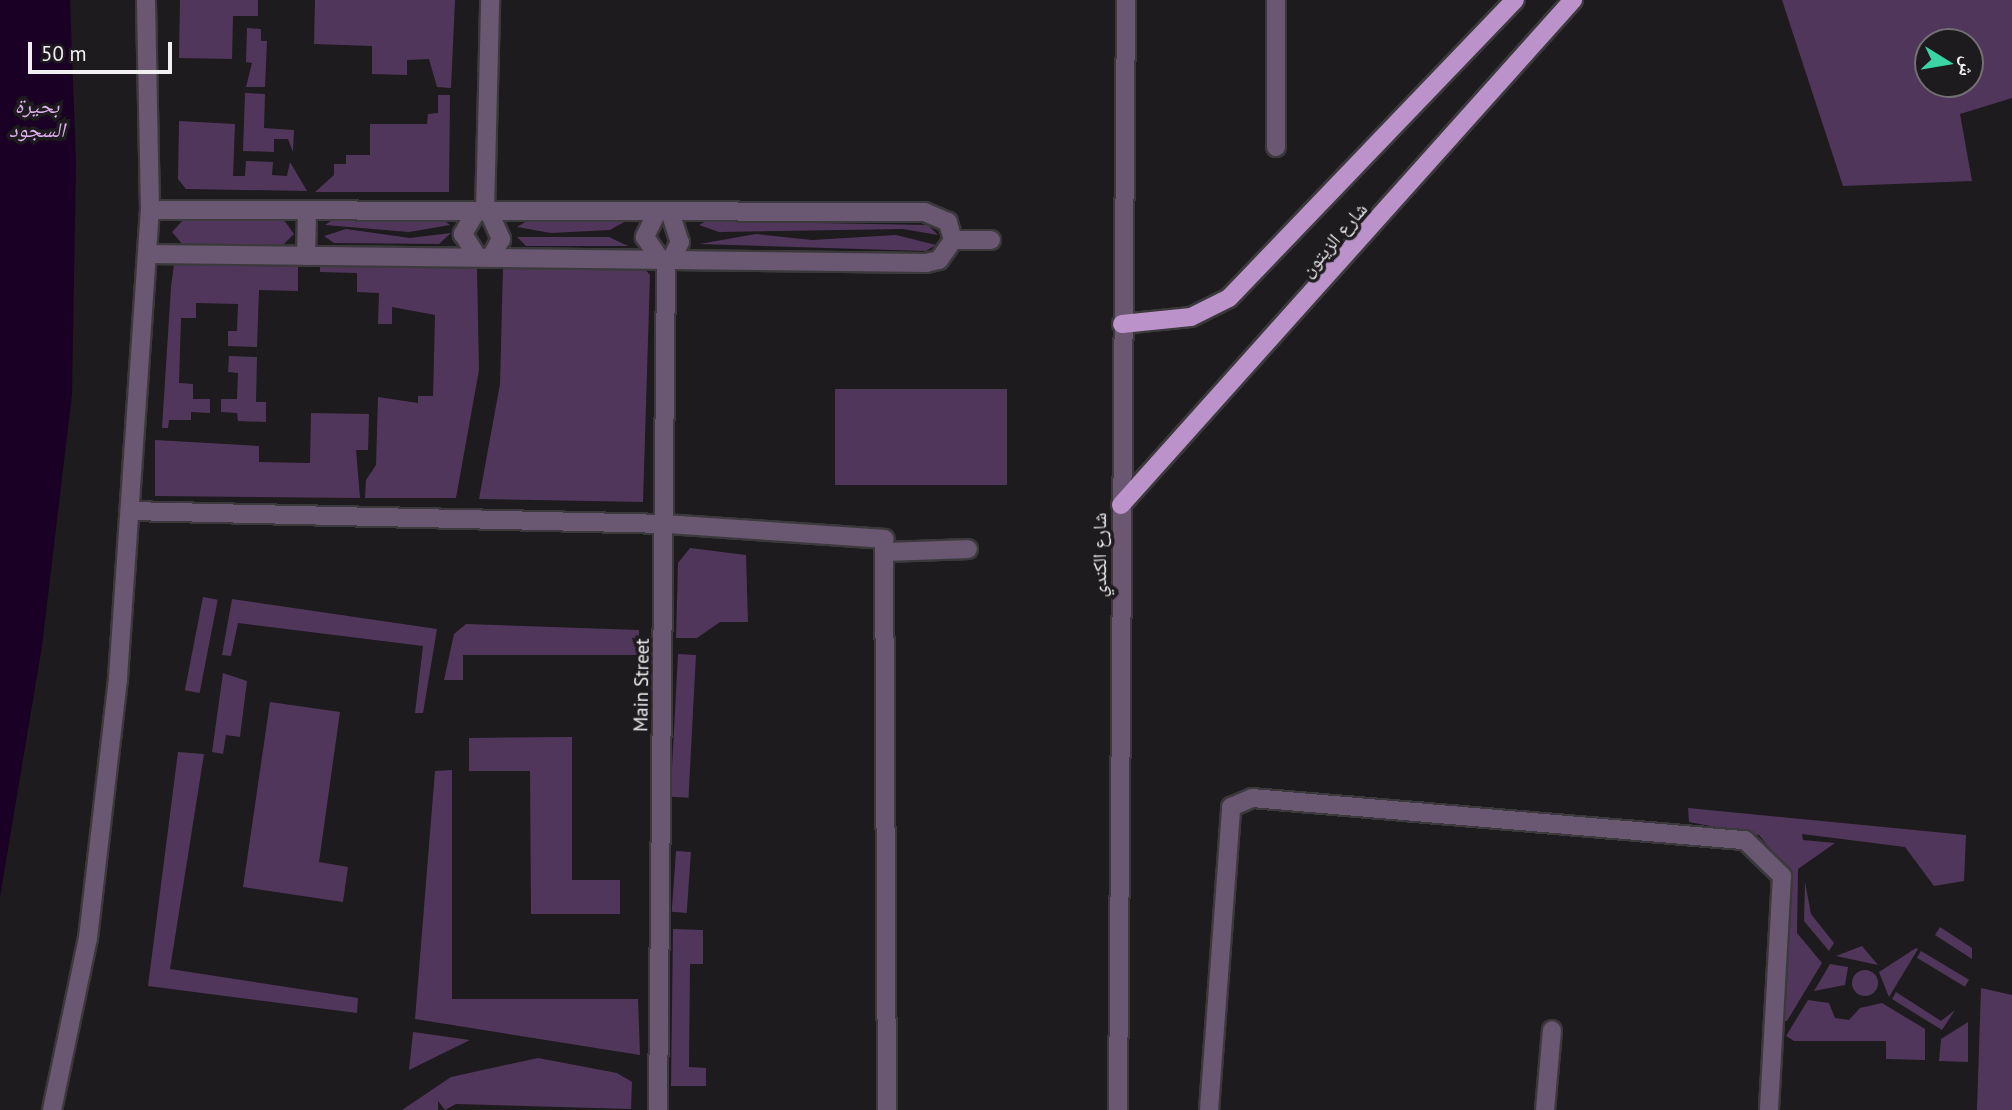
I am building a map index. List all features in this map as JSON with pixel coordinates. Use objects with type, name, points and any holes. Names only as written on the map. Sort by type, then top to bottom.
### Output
[{"type":"main road","name":"شارع الزيتون","points":[[1122,324],[1191,317],[1228,298],[1515,0]]},
{"type":"main road","name":"شارع الزيتون","points":[[1121,505],[1573,0]]},
{"type":"street","points":[[52,1110],[98,870],[131,511],[149,254],[146,0]]},
{"type":"street","points":[[484,256],[501,239],[483,212],[490,0]]},
{"type":"street","name":"شارع الكندي","points":[[1118,1110],[1126,0]]},
{"type":"street","points":[[1276,0],[1276,147]]},
{"type":"street","points":[[150,210],[925,212],[948,222],[953,240]]},
{"type":"street","points":[[306,256],[307,211]]},
{"type":"street","points":[[483,212],[463,234],[484,256]]},
{"type":"street","points":[[663,212],[645,237],[666,260]]},
{"type":"street","points":[[663,212],[680,242],[666,260]]},
{"type":"street","points":[[149,254],[926,263],[939,260],[953,240]]},
{"type":"street","points":[[953,240],[991,240]]},
{"type":"street","name":"Main Street","points":[[657,1110],[666,524],[666,260]]},
{"type":"street","points":[[131,511],[666,524],[877,535],[888,552],[887,1110]]},
{"type":"street","points":[[888,552],[968,549]]},
{"type":"street","points":[[1209,1110],[1231,807],[1252,798],[1745,840],[1782,876],[1769,1110]]},
{"type":"street","points":[[1545,1110],[1552,1030]]},
{"type":"shaded area","points":[[180,0],[258,0],[258,16],[233,16],[232,59],[179,58]]},
{"type":"shaded area","points":[[315,0],[455,0],[451,88],[437,87],[429,59],[407,60],[407,75],[372,74],[372,46],[314,44]]},
{"type":"shaded area","points":[[1782,0],[2012,0],[2012,98],[1960,114],[1972,181],[1843,186]]},
{"type":"shaded area","points":[[247,28],[261,29],[261,41],[267,41],[265,87],[246,87],[252,63],[246,62]]},
{"type":"shaded area","points":[[245,93],[265,94],[264,128],[294,130],[293,152],[288,139],[274,139],[274,152],[243,151]]},
{"type":"shaded area","points":[[438,95],[450,95],[449,192],[315,192],[334,175],[334,164],[346,164],[346,155],[370,155],[370,124],[427,124],[428,114],[438,113]]},
{"type":"shaded area","points":[[179,121],[235,124],[233,176],[245,176],[246,161],[273,162],[272,175],[287,176],[290,162],[307,191],[186,189],[178,179]]},
{"type":"shaded area","points":[[335,218],[441,218],[450,225],[409,232],[325,225]]},
{"type":"shaded area","points":[[184,219],[284,220],[294,234],[282,246],[183,245],[172,232]]},
{"type":"shaded area","points":[[527,221],[624,222],[610,230],[551,233],[517,227]]},
{"type":"shaded area","points":[[706,221],[928,225],[938,235],[903,229],[719,232],[699,225]]},
{"type":"shaded area","points":[[346,229],[410,238],[451,233],[439,244],[334,243],[324,236]]},
{"type":"shaded area","points":[[756,234],[812,240],[896,235],[936,245],[926,251],[699,244]]},
{"type":"shaded area","points":[[517,237],[609,237],[628,246],[526,246]]},
{"type":"shaded area","points":[[185,260],[298,263],[298,291],[259,290],[257,347],[228,346],[228,331],[237,331],[238,304],[196,303],[196,318],[181,318],[179,383],[193,384],[193,399],[210,399],[210,413],[191,412],[191,420],[169,420],[168,428],[162,428],[174,264]]},
{"type":"shaded area","points":[[320,264],[477,268],[479,370],[456,498],[365,498],[366,480],[376,465],[378,397],[418,403],[418,396],[433,396],[435,315],[392,307],[392,324],[378,324],[379,293],[357,292],[357,273],[320,272]]},
{"type":"shaded area","points":[[503,267],[643,267],[650,275],[643,502],[479,499],[500,384]]},
{"type":"shaded area","points":[[229,356],[257,357],[256,402],[266,402],[266,422],[238,421],[237,413],[221,412],[221,399],[237,399],[238,373],[228,372]]},
{"type":"shaded area","points":[[835,389],[1007,389],[1007,485],[835,485]]},
{"type":"shaded area","points":[[311,413],[369,414],[368,450],[356,450],[360,498],[155,496],[155,440],[259,446],[259,462],[310,463]]},
{"type":"shaded area","points":[[690,548],[746,555],[748,622],[720,622],[697,638],[676,638],[678,563]]},
{"type":"shaded area","points":[[203,597],[218,600],[200,693],[185,690]]},
{"type":"shaded area","points":[[232,599],[437,629],[423,713],[415,713],[423,646],[238,623],[231,656],[222,655]]},
{"type":"shaded area","points":[[466,624],[639,630],[639,655],[463,655],[463,680],[444,680],[454,634]]},
{"type":"shaded area","points":[[678,654],[696,655],[688,798],[671,797]]},
{"type":"shaded area","points":[[223,673],[247,681],[240,737],[226,735],[223,754],[212,752]]},
{"type":"shaded area","points":[[270,702],[340,712],[319,862],[348,867],[343,902],[243,887]]},
{"type":"shaded area","points":[[572,737],[572,880],[620,880],[620,914],[531,914],[530,771],[469,771],[469,738]]},
{"type":"shaded area","points":[[178,752],[204,754],[170,969],[358,998],[357,1013],[148,986]]},
{"type":"shaded area","points":[[452,770],[452,999],[638,999],[640,1055],[415,1019],[435,771]]},
{"type":"shaded area","points":[[1688,808],[1966,835],[1964,881],[1934,886],[1905,847],[1802,834],[1803,840],[1835,843],[1798,869],[1797,933],[1822,963],[1787,1021],[1778,1021],[1786,868],[1759,835],[1689,822]]},
{"type":"shaded area","points":[[676,851],[691,852],[687,913],[672,912]]},
{"type":"shaded area","points":[[1805,882],[1811,914],[1834,943],[1829,951],[1804,921]]},
{"type":"shaded area","points":[[1940,927],[1972,948],[1972,959],[1935,935]]},
{"type":"shaded area","points":[[673,929],[703,930],[703,964],[690,964],[689,1067],[706,1068],[706,1086],[671,1086]]},
{"type":"shaded area","points":[[1862,946],[1878,965],[1836,956]]},
{"type":"shaded area","points":[[1918,949],[1889,997],[1879,972]]},
{"type":"shaded area","points":[[1921,951],[1969,980],[1965,987],[1917,958]]},
{"type":"shaded area","points":[[1830,964],[1848,967],[1845,985],[1814,991]]},
{"type":"shaded area","points":[[1865,970],[1874,974],[1878,983],[1874,992],[1865,996],[1856,992],[1852,983],[1856,974]]},
{"type":"shaded area","points":[[1981,988],[2012,995],[2012,1110],[1977,1110]]},
{"type":"shaded area","points":[[1896,992],[1941,1021],[1955,1010],[1942,1030],[1892,999]]},
{"type":"shaded area","points":[[1808,1000],[1829,1003],[1835,1018],[1849,1020],[1860,1008],[1882,1003],[1925,1029],[1925,1060],[1886,1059],[1886,1041],[1794,1041],[1786,1036]]},
{"type":"shaded area","points":[[1968,1022],[1968,1062],[1939,1061],[1941,1039]]},
{"type":"shaded area","points":[[413,1032],[470,1040],[409,1070]]},
{"type":"shaded area","points":[[538,1058],[617,1073],[632,1082],[631,1109],[456,1104],[445,1110],[438,1101],[438,1110],[402,1110],[451,1077]]},
{"type":"water","name":"بحيرة السجود","points":[[0,0],[70,0],[76,163],[72,394],[42,646],[0,897]]}]
